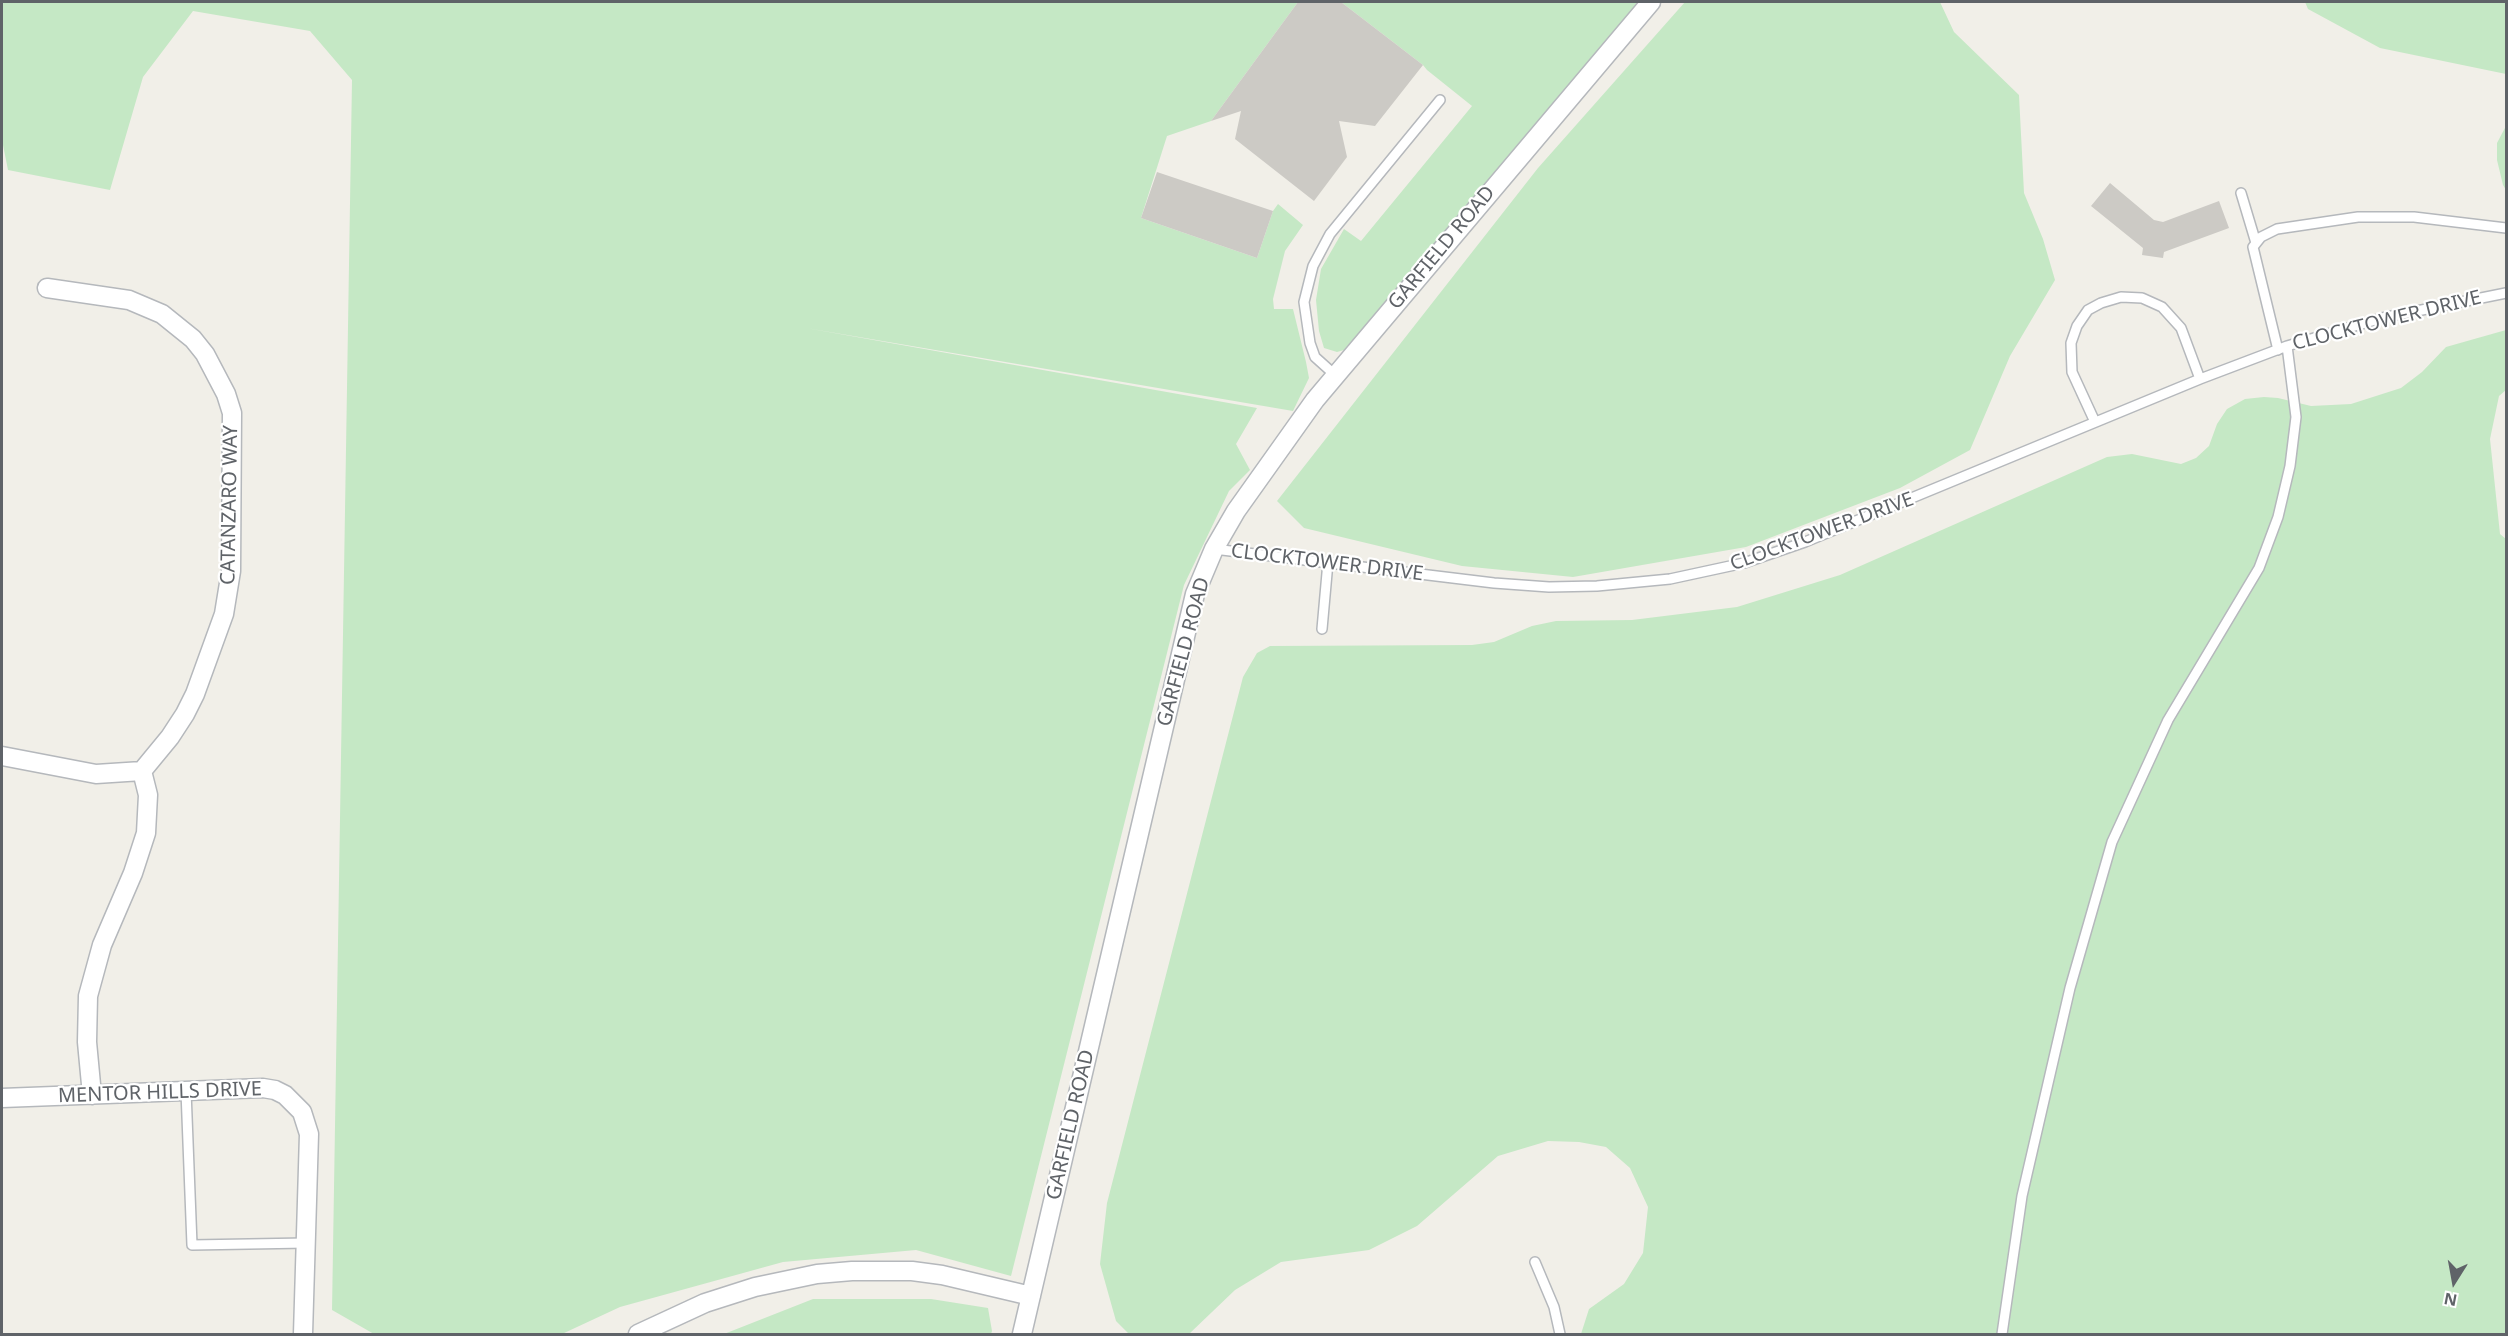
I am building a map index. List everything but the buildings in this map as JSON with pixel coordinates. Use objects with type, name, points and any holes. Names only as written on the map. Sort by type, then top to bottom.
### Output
[{"type":"street","name":"GARFIELD ROAD","points":[[1022,1335],[1195,594],[1214,549],[1236,511],[1302,416],[1651,2]]},
{"type":"street","name":"CATANZARO WAY","points":[[46,288],[129,300],[162,314],[193,339],[205,354],[226,394],[232,413],[231,571],[224,614],[190,704],[170,737],[142,771]]},
{"type":"street","points":[[2,756],[96,774],[142,771],[148,795],[146,833],[133,873],[102,945],[88,996],[87,1042],[92,1095]]},
{"type":"street","name":"MENTOR HILLS DRIVE","points":[[2,1098],[275,1090],[285,1095],[302,1112],[307,1122],[309,1144],[303,1335]]},
{"type":"street","points":[[638,1335],[705,1304],[755,1287],[817,1274],[852,1271],[912,1271],[942,1275],[1031,1296]]},
{"type":"lane","points":[[1335,375],[1315,357],[1308,334],[1304,302],[1313,266],[1330,234],[1440,100]]},
{"type":"lane","points":[[2241,193],[2256,243]]},
{"type":"lane","points":[[2002,1335],[2025,1185],[2070,988],[2112,842],[2168,720],[2259,568],[2278,518],[2290,466],[2296,417],[2282,348],[2253,247],[2260,237],[2277,230],[2358,217],[2414,217],[2506,228]]},
{"type":"lane","name":"CLOCKTOWER DRIVE","points":[[1214,549],[1328,561],[1494,583],[1549,587],[1597,586],[1670,579],[1744,563],[1806,542],[2200,379],[2282,348],[2382,318],[2506,293]]},
{"type":"lane","points":[[2095,422],[2072,372],[2071,343],[2077,326],[2088,310],[2101,303],[2121,297],[2142,298],[2163,307],[2181,328],[2200,379]]},
{"type":"lane","points":[[1322,629],[1328,561]]},
{"type":"lane","points":[[186,1091],[192,1245],[306,1243]]},
{"type":"lane","points":[[1535,1262],[1554,1307],[1560,1335]]},
{"type":"green space","points":[[2,2],[1298,2],[1211,121],[1167,136],[1141,218],[1257,258],[1273,211],[1278,204],[1303,225],[1285,251],[1273,299],[1274,309],[1293,309],[1309,378],[1293,411],[806,328],[1257,408],[1236,444],[1250,470],[1229,491],[1184,585],[1011,1276],[916,1250],[783,1262],[620,1307],[562,1334],[374,1334],[332,1310],[352,80],[310,31],[193,11],[143,77],[110,190],[8,170],[2,140]]},
{"type":"green space","points":[[1341,2],[1640,2],[1344,350],[1337,352],[1324,348],[1319,331],[1316,300],[1321,269],[1344,229],[1361,241],[1472,106]]},
{"type":"green space","points":[[1685,2],[1940,2],[1954,32],[2019,95],[2024,193],[2043,239],[2055,280],[2010,356],[1970,450],[1900,488],[1746,547],[1573,577],[1462,566],[1304,528],[1277,501],[1538,168]]},
{"type":"green space","points":[[2305,2],[2506,2],[2506,74],[2380,48],[2308,9]]},
{"type":"green space","points":[[2506,126],[2506,190],[2497,160],[2497,143]]},
{"type":"green space","points":[[2506,330],[2506,390],[2499,396],[2490,439],[2500,534],[2506,539],[2506,1334],[1581,1334],[1589,1309],[1624,1284],[1643,1253],[1648,1207],[1630,1168],[1606,1147],[1579,1142],[1548,1141],[1498,1156],[1417,1226],[1369,1250],[1281,1262],[1235,1290],[1189,1334],[1129,1334],[1116,1321],[1100,1264],[1107,1203],[1243,677],[1257,653],[1270,646],[1472,645],[1494,642],[1532,626],[1556,621],[1632,620],[1737,607],[1840,575],[2107,457],[2132,454],[2181,464],[2196,458],[2209,446],[2217,424],[2227,409],[2245,399],[2278,398],[2311,406],[2351,404],[2401,388],[2422,372],[2446,347]]},
{"type":"green space","points":[[813,1299],[931,1299],[988,1308],[992,1331],[991,1334],[724,1334]]}]
